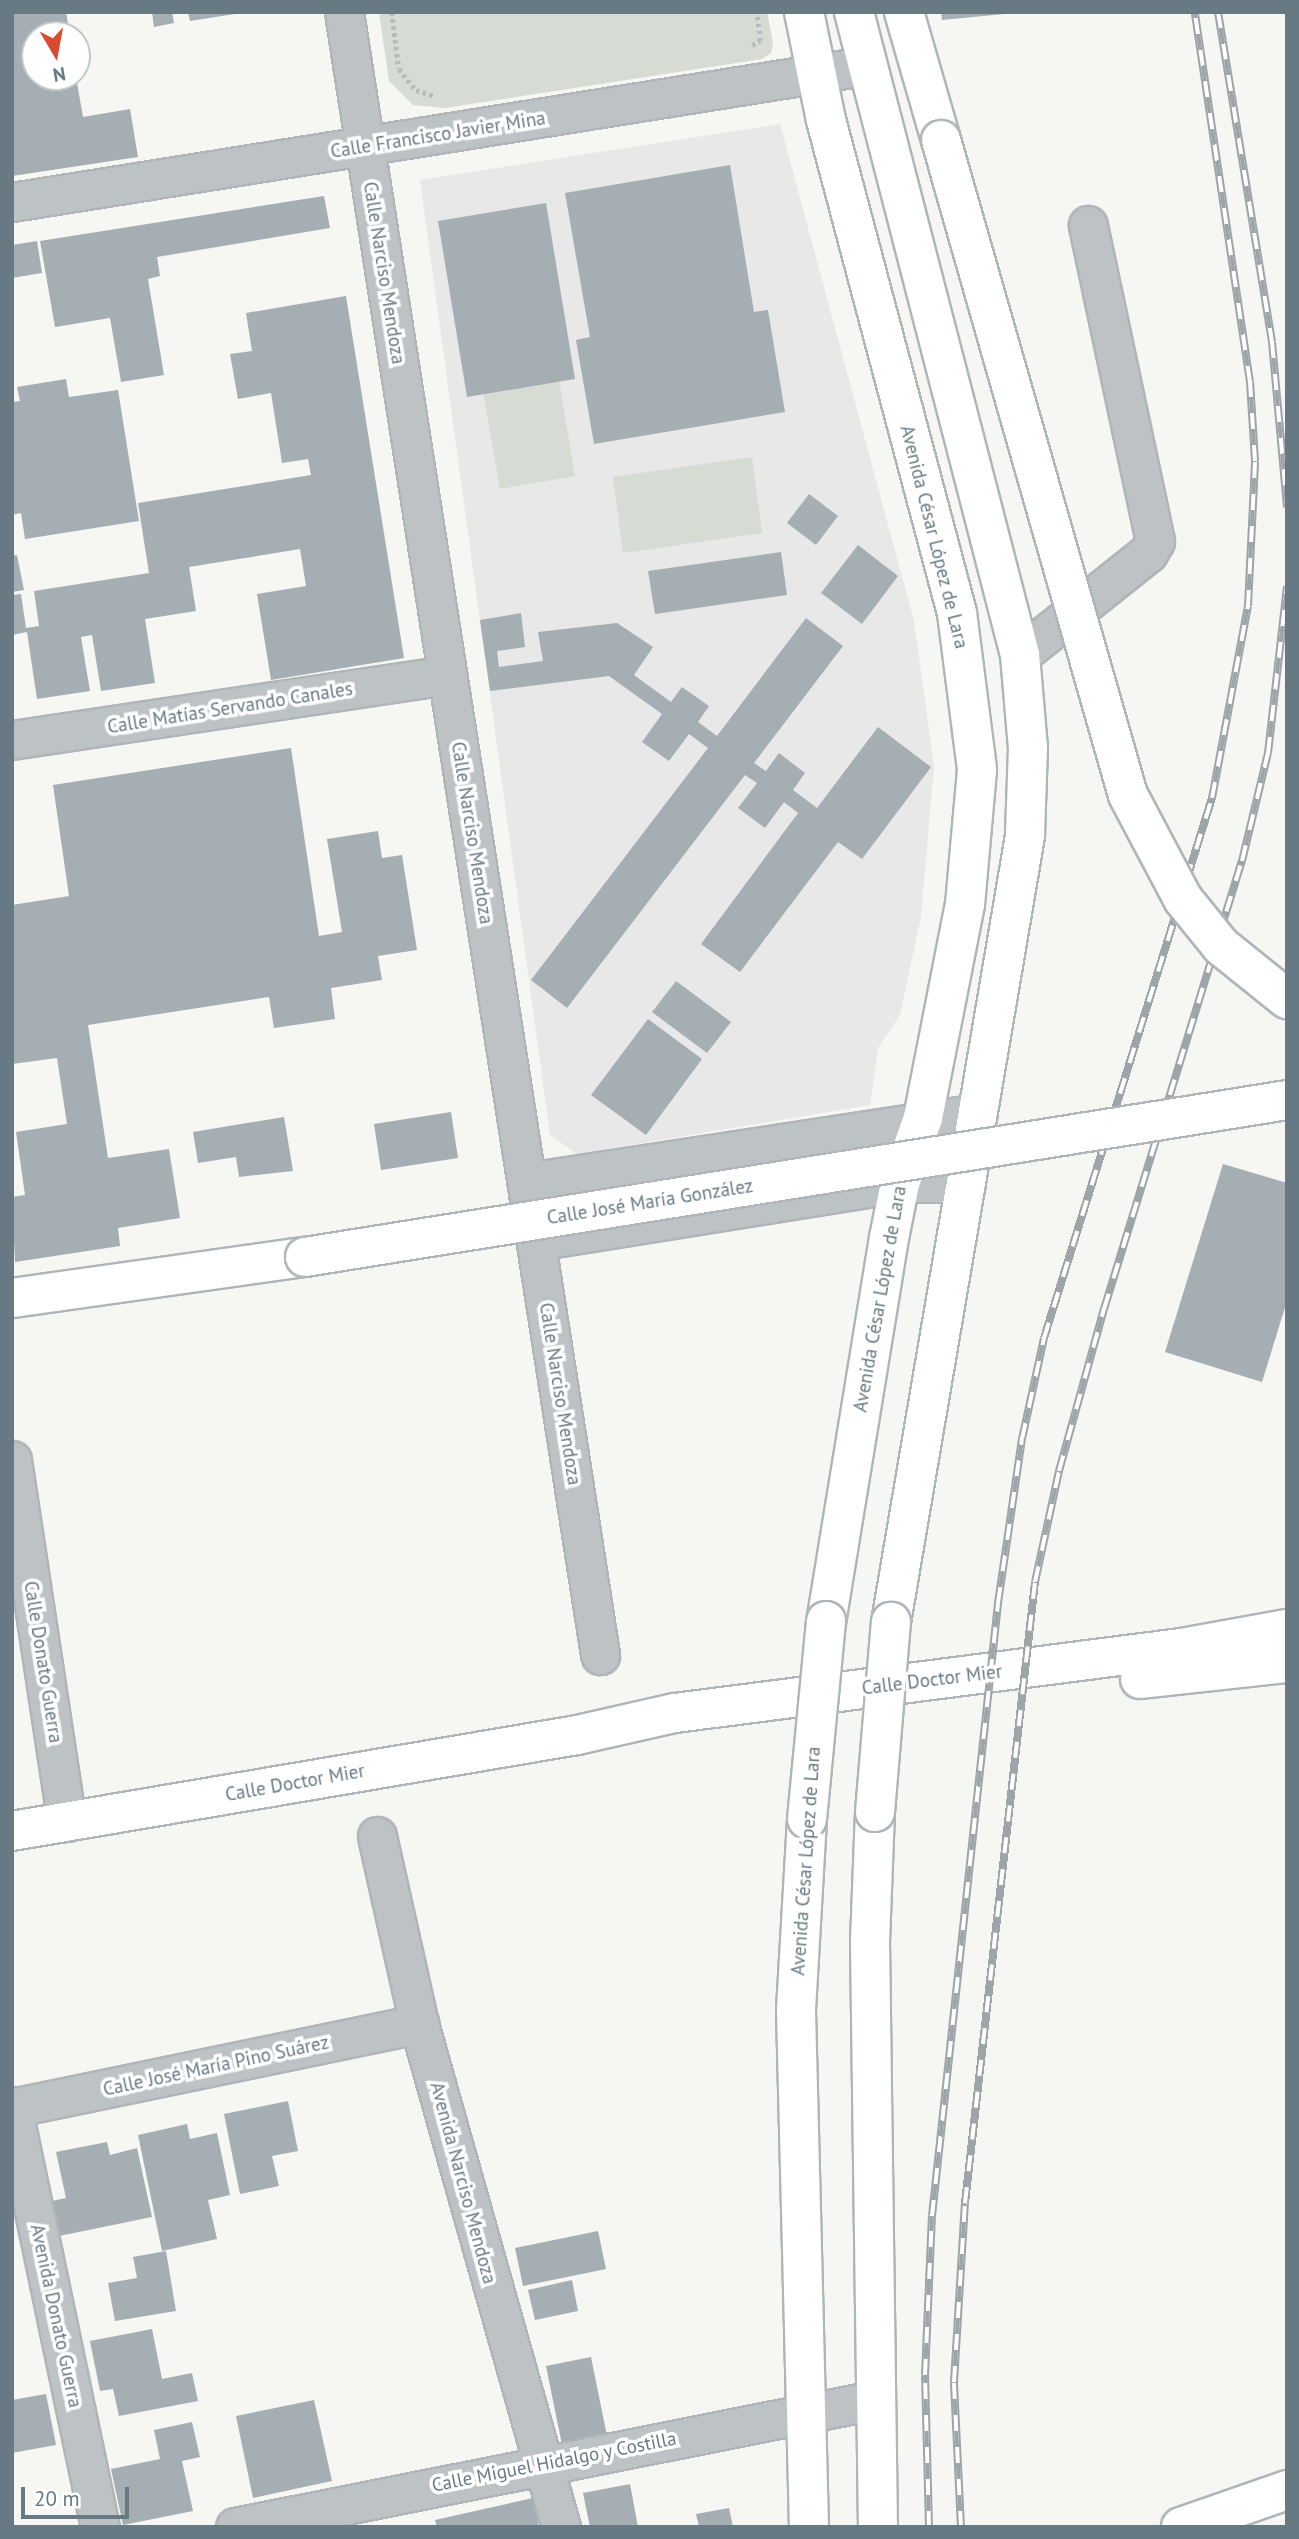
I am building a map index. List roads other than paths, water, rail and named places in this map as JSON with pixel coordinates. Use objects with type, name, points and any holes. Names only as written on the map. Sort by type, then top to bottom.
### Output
[{"type":"main road","name":"Avenida César López de Lara","points":[[804,12],[814,73],[957,613],[977,770],[965,904],[923,1118],[900,1183],[826,1621],[807,1819],[796,2011],[809,2527]]},
{"type":"main road","points":[[854,12],[864,66],[1020,655],[1028,748],[1025,836],[891,1622],[875,1812],[870,1942],[874,2400],[878,2527]]},
{"type":"main road","points":[[904,12],[1128,796],[1183,899],[1221,946],[1287,999]]},
{"type":"main road","points":[[965,666],[1020,655]]},
{"type":"main road","name":"Calle José María González","points":[[12,1298],[305,1256],[1287,1100]]},
{"type":"main road","name":"Calle Doctor Mier","points":[[12,1831],[578,1735],[675,1713],[1167,1650],[1287,1629]]},
{"type":"main road","name":"Calle Doctor Mier","points":[[578,1735],[679,1730],[1287,1663]]},
{"type":"main road","points":[[1181,2527],[1287,2490]]},
{"type":"street","name":"Calle Narciso Mendoza","points":[[344,12],[600,1655]]},
{"type":"street","name":"Calle Francisco Javier Mina","points":[[12,202],[864,66]]},
{"type":"street","points":[[1020,655],[1148,553],[1155,541],[1088,225]]},
{"type":"street","name":"Calle Matías Servando Canales","points":[[12,740],[447,675]]},
{"type":"street","points":[[527,1182],[923,1118],[978,1114]]},
{"type":"street","points":[[536,1241],[900,1183],[966,1183]]},
{"type":"street","name":"Calle Donato Guerra","points":[[12,1460],[67,1822]]},
{"type":"street","name":"Avenida Narciso Mendoza","points":[[377,1836],[419,2024],[541,2464],[561,2527]]},
{"type":"street","name":"Calle José María Pino Suárez","points":[[12,2107],[419,2024]]},
{"type":"street","name":"Avenida Donato Guerra","points":[[12,2107],[100,2527]]},
{"type":"street","name":"Calle Miguel Hidalgo y Costilla","points":[[235,2527],[541,2464],[874,2400]]},
{"type":"railway","points":[[929,2527],[925,2375],[932,2216],[998,1603],[1022,1439],[1044,1338],[1212,798],[1248,606],[1255,461],[1250,382],[1195,12]]},
{"type":"railway","points":[[1218,12],[1272,342],[1287,507]]},
{"type":"railway","points":[[961,2527],[954,2382],[965,2203],[1035,1582],[1059,1471],[1104,1309],[1242,861],[1268,753],[1287,586]]}]
